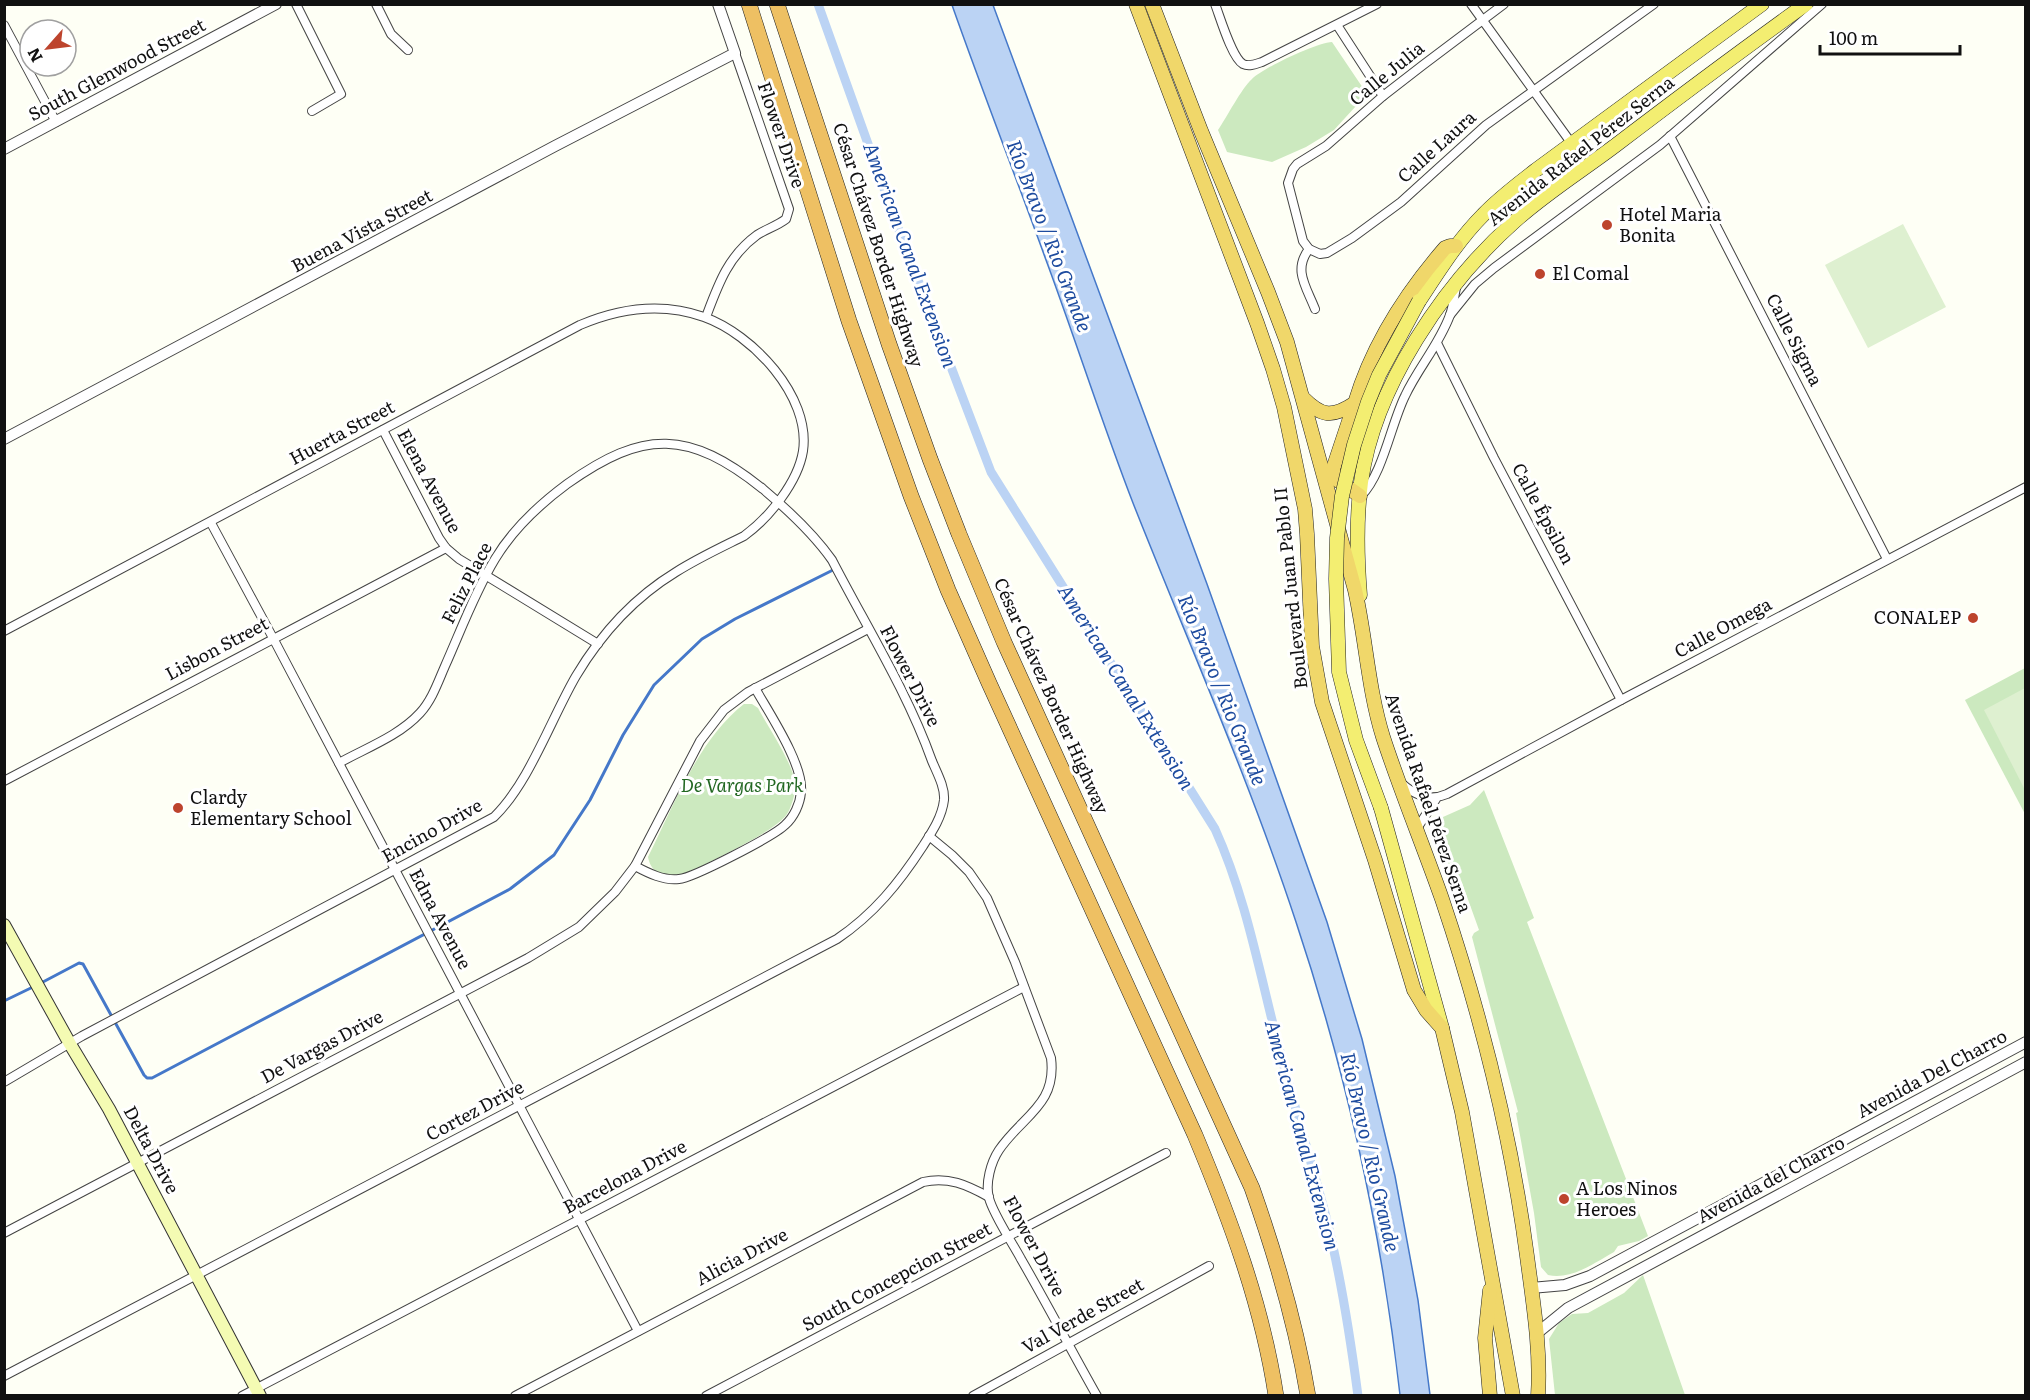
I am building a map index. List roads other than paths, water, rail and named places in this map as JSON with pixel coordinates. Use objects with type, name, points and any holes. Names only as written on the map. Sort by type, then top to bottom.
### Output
[{"type":"highway","name":"Boulevard Juan Pablo II","points":[[1136,4],[1273,369],[1284,407],[1305,509],[1312,646],[1322,702],[1375,860],[1414,990],[1426,1010],[1443,1028]]},
{"type":"highway","points":[[1152,4],[1287,342],[1361,619]]},
{"type":"highway","points":[[749,5],[849,321],[911,496],[948,590],[989,683],[1222,1198],[1252,1287],[1267,1345],[1276,1395]]},
{"type":"highway","name":"César Chávez Border Highway","points":[[779,9],[893,355],[968,556],[1004,642],[1252,1188],[1278,1263],[1298,1338],[1308,1395]]},
{"type":"highway","points":[[1360,496],[1336,479],[1333,469],[1368,368],[1378,345],[1413,288],[1445,248],[1456,246]]},
{"type":"highway","points":[[1302,397],[1316,410],[1326,414],[1338,412],[1355,403]]},
{"type":"highway","name":"Avenida Rafael Pérez Serna","points":[[1361,619],[1375,708],[1469,984],[1511,1151],[1531,1288],[1539,1366],[1538,1395]]},
{"type":"highway","points":[[1443,1028],[1462,1113],[1514,1394]]},
{"type":"highway","points":[[1490,1395],[1485,1338],[1491,1273]]},
{"type":"main road","name":"Avenida Rafael Pérez Serna","points":[[1443,1028],[1381,808],[1356,740],[1339,672],[1337,538],[1342,496],[1354,445],[1379,375],[1419,301],[1456,246],[1482,216],[1536,170],[1762,4]]},
{"type":"main road","name":"Avenida Rafael Pérez Serna","points":[[1361,619],[1357,528],[1363,470],[1379,415],[1399,369],[1422,330],[1457,283],[1516,220],[1806,4]]},
{"type":"main road","name":"Delta Drive","points":[[5,926],[109,1109],[258,1392]]},
{"type":"main road","points":[[1539,1366],[1543,1395]]},
{"type":"street","name":"South Glenwood Street","points":[[4,149],[276,4]]},
{"type":"street","points":[[296,4],[341,94],[312,111]]},
{"type":"street","points":[[376,4],[391,34],[408,50]]},
{"type":"street","name":"Flower Drive","points":[[706,317],[722,275],[736,254],[760,233],[786,219],[789,209],[718,4]]},
{"type":"street","points":[[1215,4],[1235,55],[1249,66],[1337,26],[1377,4]]},
{"type":"street","points":[[1471,4],[1572,144]]},
{"type":"street","name":"Calle Julia","points":[[1309,249],[1303,241],[1288,183],[1293,169],[1334,140],[1383,96],[1504,4]]},
{"type":"street","name":"Calle Laura","points":[[1309,249],[1320,254],[1327,254],[1352,238],[1401,202],[1486,125],[1654,4]]},
{"type":"street","points":[[1450,315],[1475,284],[1494,268],[1670,136],[1822,4]]},
{"type":"street","points":[[4,25],[56,122]]},
{"type":"street","points":[[1337,26],[1383,96]]},
{"type":"street","name":"Buena Vista Street","points":[[4,438],[735,53]]},
{"type":"street","name":"Calle Sigma","points":[[1670,136],[1887,559]]},
{"type":"street","points":[[1309,249],[1302,258],[1300,268],[1315,309]]},
{"type":"street","points":[[1360,496],[1375,476],[1404,396],[1437,343],[1450,315],[1457,283]]},
{"type":"street","name":"Huerta Street","points":[[4,631],[580,325],[600,317],[650,308],[670,309],[706,317]]},
{"type":"street","points":[[706,317],[738,335],[763,357],[776,372],[796,408],[801,423],[803,451],[795,474],[778,502]]},
{"type":"street","name":"Calle Épsilon","points":[[1437,343],[1494,458],[1621,700]]},
{"type":"street","name":"Elena Avenue","points":[[383,430],[433,528],[446,548],[459,559],[598,644]]},
{"type":"street","name":"Feliz Place","points":[[339,762],[400,730],[420,713],[438,683],[486,574],[505,545],[545,502],[600,463],[637,447],[681,445],[716,456],[778,502]]},
{"type":"street","name":"Calle Omega","points":[[1436,799],[2025,487]]},
{"type":"street","name":"Flower Drive","points":[[778,502],[822,545],[832,560],[917,723],[943,788],[944,801],[941,814],[929,836],[969,872],[995,913],[1051,1058],[1052,1080],[1043,1099],[999,1150],[991,1168],[989,1197],[1097,1395]]},
{"type":"street","name":"Encino Drive","points":[[4,1082],[70,1044],[484,823],[504,806],[520,783],[576,676],[622,615],[647,592],[678,570],[744,536],[756,527],[778,502]]},
{"type":"street","name":"Edna Avenue","points":[[211,523],[638,1331]]},
{"type":"street","name":"Lisbon Street","points":[[4,781],[446,548]]},
{"type":"street","name":"De Vargas Drive","points":[[4,1233],[528,958],[579,927],[615,892],[635,866],[700,741],[724,710],[755,688],[868,629]]},
{"type":"street","points":[[635,866],[670,880],[692,876],[775,833],[792,818],[797,809],[801,791],[798,770],[755,688]]},
{"type":"street","points":[[1398,779],[1416,794],[1436,799],[1416,830]]},
{"type":"street","name":"Cortez Drive","points":[[4,1377],[837,939],[856,926],[887,896],[929,836]]},
{"type":"street","name":"Barcelona Drive","points":[[242,1395],[258,1392],[579,1219],[1024,987]]},
{"type":"street","name":"Avenida Del Charro","points":[[1531,1288],[1565,1285],[1590,1276],[2025,1042]]},
{"type":"street","name":"Avenida del Charro","points":[[1536,1334],[1568,1308],[2025,1062]]},
{"type":"street","name":"South Concepcion Street","points":[[706,1395],[1166,1153]]},
{"type":"street","name":"Alicia Drive","points":[[515,1395],[923,1182],[951,1180],[989,1197]]},
{"type":"street","name":"Val Verde Street","points":[[973,1395],[1209,1266]]},
{"type":"water","name":"Río Bravo / Rio Grande","points":[[952,5],[993,5],[1207,584],[1327,922],[1362,1039],[1395,1176],[1418,1300],[1430,1395],[1400,1395],[1373,1215],[1347,1097],[1296,922],[1238,763],[1122,473]]},
{"type":"waterway","name":"American Canal Extension","points":[[818,4],[897,225],[991,472],[1215,829],[1226,857],[1253,942],[1282,1059],[1326,1217],[1345,1306],[1358,1396]]},
{"type":"waterway","points":[[41,983],[79,963],[83,964],[144,1075],[152,1078],[510,889],[554,855],[590,800],[623,735],[654,685],[702,639],[735,619],[835,569]]},
{"type":"waterway","points":[[4,1001],[35,986]]},
{"type":"place","name":"Hotel Maria Bonita","points":[[1607,225]]},
{"type":"place","name":"El Comal","points":[[1540,274]]},
{"type":"place","name":"CONALEP","points":[[1973,618]]},
{"type":"place","name":"Clardy Elementary School","points":[[178,808]]},
{"type":"place","name":"A Los Ninos Heroes","points":[[1564,1199]]},
{"type":"park label","name":"De Vargas Park","points":[[742,786]]}]
